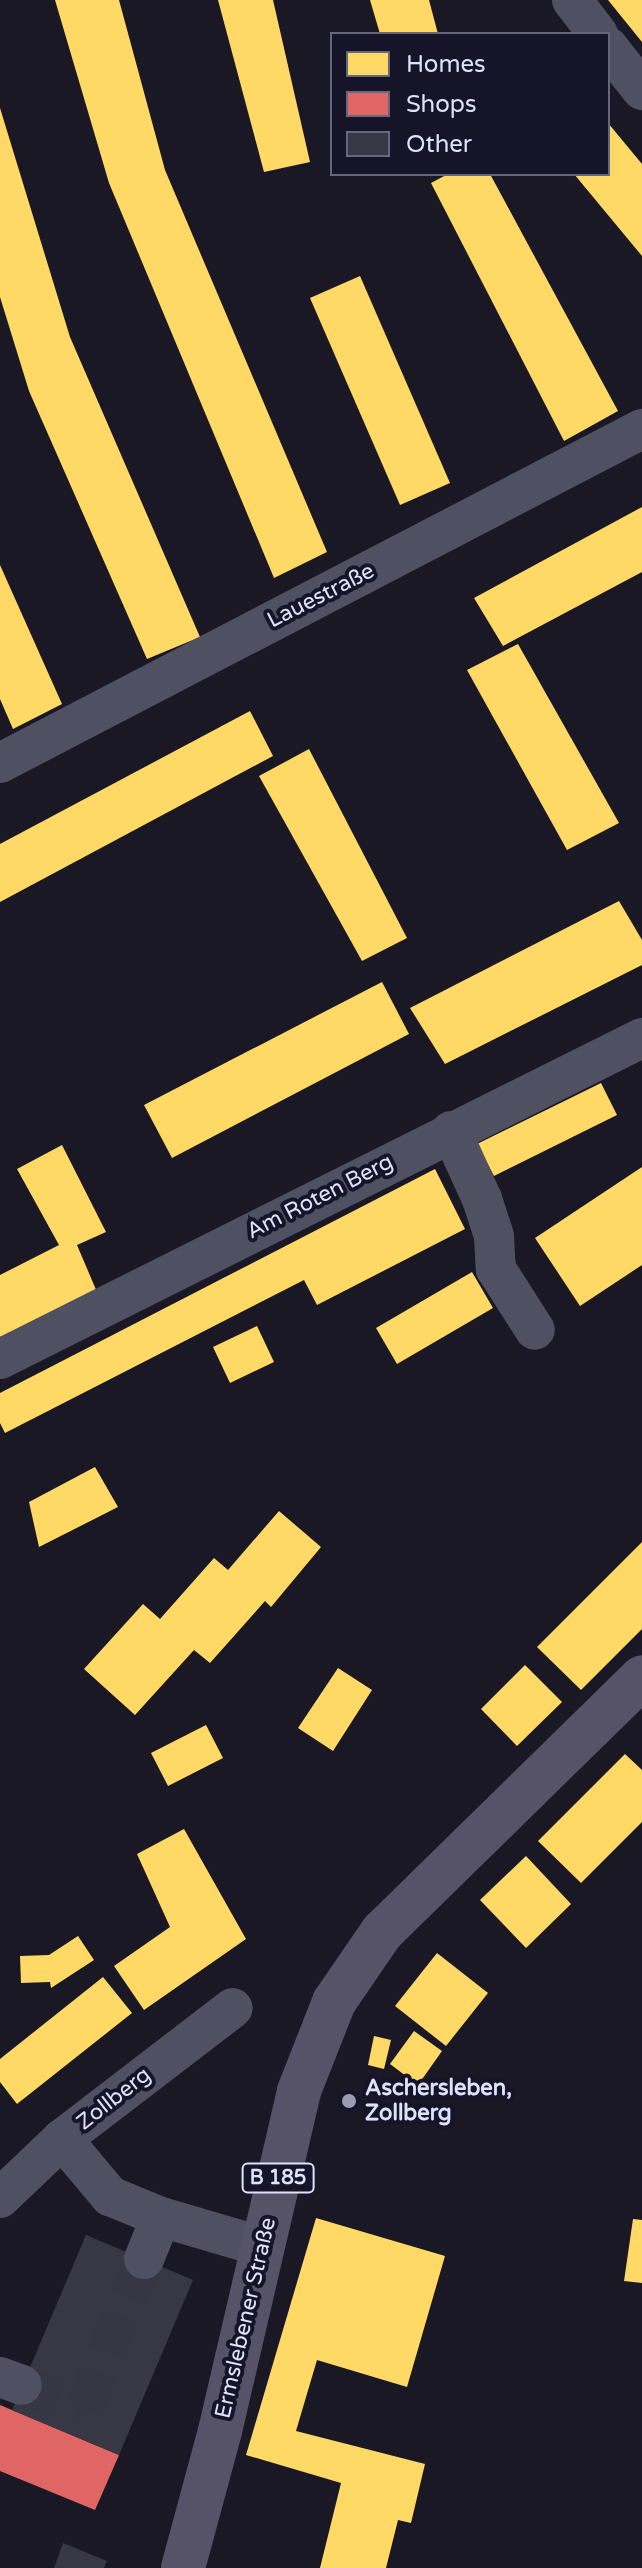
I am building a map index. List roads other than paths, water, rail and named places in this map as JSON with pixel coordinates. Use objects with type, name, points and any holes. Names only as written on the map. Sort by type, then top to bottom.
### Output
[{"type":"main road","name":"Ermslebener Straße","points":[[183,2568],[220,2431],[299,2091],[334,2002],[382,1932],[642,1677]]},
{"type":"street","points":[[572,0],[596,32]]},
{"type":"street","points":[[610,50],[642,90]]},
{"type":"street","name":"Lauestraße","points":[[0,763],[642,429]]},
{"type":"street","name":"Am Roten Berg","points":[[0,1359],[642,1038]]},
{"type":"street","points":[[451,1131],[482,1199],[494,1236],[496,1269],[535,1330]]},
{"type":"street","name":"Zollberg","points":[[0,2197],[62,2139],[233,2008]]},
{"type":"street","points":[[62,2139],[110,2196],[161,2217],[263,2247]]},
{"type":"street","points":[[144,2259],[161,2217]]},
{"type":"tunnel","points":[[22,2385],[84,2409],[144,2259]]},
{"type":"place","name":"Aschersleben, Zollberg","points":[[349,2101]]}]
